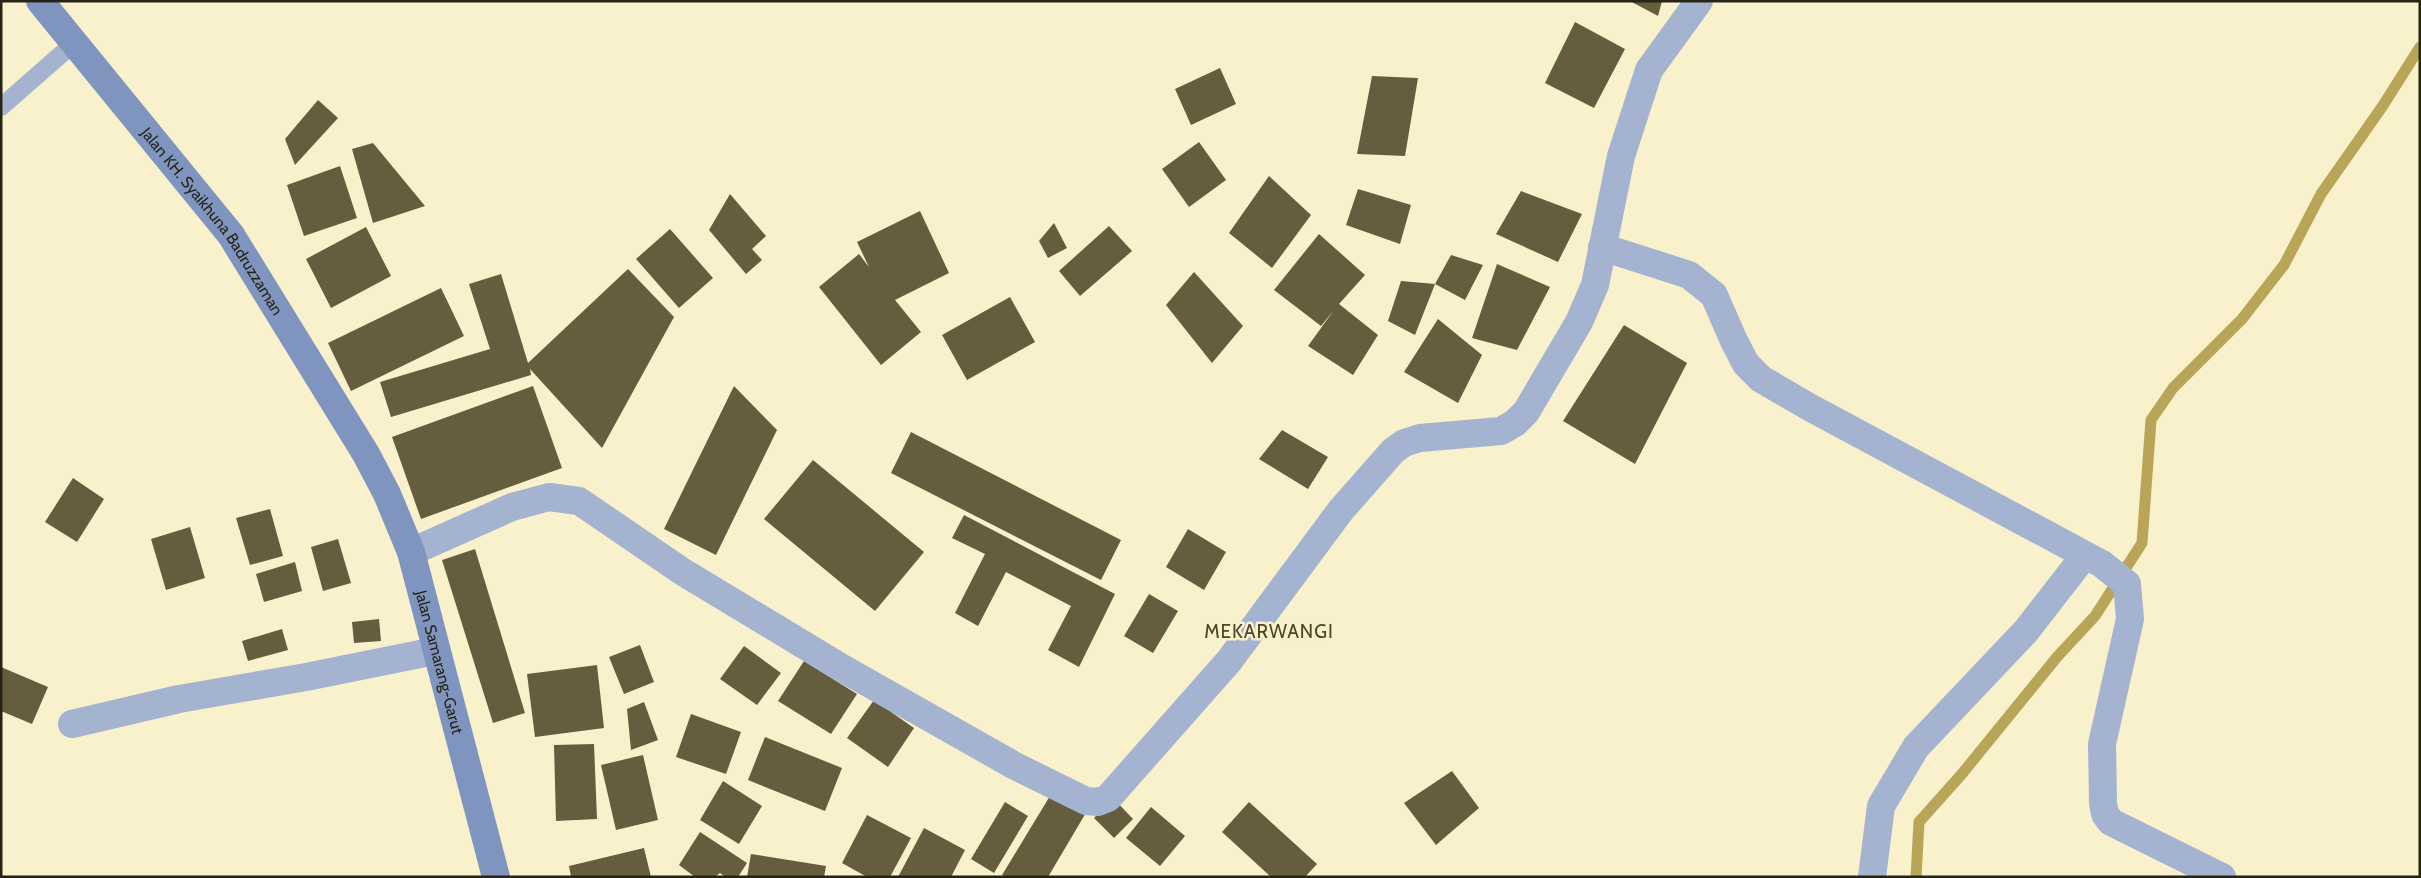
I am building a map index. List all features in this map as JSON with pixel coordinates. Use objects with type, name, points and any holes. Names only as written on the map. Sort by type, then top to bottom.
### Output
[{"type":"main road","name":"Jalan KH. Syaikhuna Badruzzaman","points":[[40,1],[231,235],[366,454]]},
{"type":"main road","name":"Jalan Samarang-Garut","points":[[366,454],[387,494],[411,552],[435,651],[496,877]]},
{"type":"street","points":[[411,552],[512,507],[549,497],[579,501],[683,572],[842,668],[1015,766],[1086,801],[1098,802],[1108,798],[1229,661],[1341,510],[1393,451],[1404,443],[1420,438],[1501,430],[1515,423],[1526,412],[1579,322],[1595,285],[1621,156],[1650,70],[1699,1]]},
{"type":"street","points":[[1602,247],[1689,276],[1714,295],[1746,364],[1761,379],[1811,408],[2093,559],[2126,584],[2130,619],[2102,744],[2103,803],[2105,814],[2111,822],[2222,877]]},
{"type":"street","points":[[1872,877],[1881,806],[1916,747],[2093,559]]},
{"type":"street","points":[[72,724],[179,699],[306,677],[435,651]]},
{"type":"lane","points":[[1,107],[74,43]]},
{"type":"building","points":[[1630,1],[1662,1],[1658,16]]},
{"type":"building","points":[[1575,22],[1625,49],[1594,108],[1545,83]]},
{"type":"building","points":[[1220,68],[1236,104],[1191,125],[1175,89]]},
{"type":"building","points":[[1372,76],[1418,78],[1405,156],[1357,154]]},
{"type":"building","points":[[318,100],[338,118],[295,165],[285,139]]},
{"type":"building","points":[[1199,142],[1226,180],[1189,207],[1162,169]]},
{"type":"building","points":[[373,143],[425,206],[373,223],[352,149]]},
{"type":"building","points":[[340,166],[357,218],[304,236],[287,185]]},
{"type":"building","points":[[1269,176],[1311,215],[1272,268],[1229,233]]},
{"type":"building","points":[[1358,189],[1411,205],[1400,244],[1346,225]]},
{"type":"building","points":[[1521,191],[1582,214],[1558,262],[1496,234]]},
{"type":"building","points":[[730,194],[766,236],[752,249],[762,260],[746,274],[709,230]]},
{"type":"building","points":[[920,211],[949,273],[895,300],[921,332],[881,365],[819,287],[859,254],[869,267],[857,242]]},
{"type":"building","points":[[1054,223],[1067,248],[1048,258],[1039,241]]},
{"type":"building","points":[[1109,226],[1132,251],[1080,296],[1059,271]]},
{"type":"building","points":[[366,227],[391,276],[331,308],[306,259]]},
{"type":"building","points":[[670,229],[713,278],[679,308],[636,259]]},
{"type":"building","points":[[1319,234],[1365,275],[1339,304],[1378,335],[1353,375],[1308,346],[1334,310],[1321,326],[1274,290]]},
{"type":"building","points":[[1451,255],[1483,265],[1465,300],[1435,284]]},
{"type":"building","points":[[1497,264],[1550,287],[1517,350],[1472,338]]},
{"type":"building","points":[[628,269],[674,317],[602,448],[530,369],[531,375],[391,417],[380,382],[490,349],[469,284],[501,274],[528,363]]},
{"type":"building","points":[[1194,272],[1243,326],[1212,363],[1166,305]]},
{"type":"building","points":[[1401,281],[1435,284],[1415,335],[1388,321]]},
{"type":"building","points":[[441,288],[464,336],[351,391],[328,343]]},
{"type":"building","points":[[1010,297],[1035,342],[967,380],[942,335]]},
{"type":"building","points":[[1438,319],[1482,355],[1458,403],[1404,372]]},
{"type":"building","points":[[1624,325],[1687,363],[1635,464],[1563,421]]},
{"type":"building","points":[[533,386],[562,468],[421,519],[392,437]]},
{"type":"building","points":[[734,386],[777,430],[716,555],[664,529]]},
{"type":"building","points":[[1282,430],[1328,457],[1308,489],[1259,459]]},
{"type":"building","points":[[911,432],[1121,540],[1101,580],[891,473]]},
{"type":"building","points":[[813,460],[924,552],[875,611],[764,519]]},
{"type":"building","points":[[73,478],[104,499],[77,542],[45,522]]},
{"type":"building","points":[[270,509],[283,556],[250,565],[236,518]]},
{"type":"building","points":[[964,515],[1115,594],[1079,667],[1048,650],[1071,606],[1006,572],[978,626],[955,613],[985,554],[952,538]]},
{"type":"building","points":[[190,527],[205,578],[166,590],[151,539]]},
{"type":"building","points":[[1188,529],[1226,552],[1204,590],[1166,567]]},
{"type":"building","points":[[338,539],[351,583],[323,591],[311,547]]},
{"type":"building","points":[[475,549],[525,713],[493,723],[442,560]]},
{"type":"building","points":[[295,562],[302,591],[264,602],[256,574]]},
{"type":"building","points":[[1149,594],[1178,611],[1153,653],[1124,636]]},
{"type":"building","points":[[379,619],[381,641],[354,643],[352,622]]},
{"type":"building","points":[[282,629],[288,650],[248,661],[242,641]]},
{"type":"building","points":[[640,645],[654,682],[624,694],[609,657]]},
{"type":"building","points":[[744,646],[781,673],[757,705],[720,679]]},
{"type":"building","points":[[804,661],[857,694],[831,734],[778,701]]},
{"type":"building","points":[[597,665],[604,728],[535,737],[527,674]]},
{"type":"building","points":[[1,667],[48,687],[32,724],[1,711]]},
{"type":"building","points":[[874,700],[914,728],[888,767],[847,738]]},
{"type":"building","points":[[644,702],[658,740],[631,750],[627,709]]},
{"type":"building","points":[[691,714],[741,732],[726,774],[676,757]]},
{"type":"building","points":[[765,737],[842,768],[825,811],[748,780]]},
{"type":"building","points":[[594,744],[597,819],[556,821],[554,745]]},
{"type":"building","points":[[643,755],[658,820],[616,830],[601,765]]},
{"type":"building","points":[[1452,771],[1479,808],[1436,845],[1404,803]]},
{"type":"building","points":[[723,781],[762,806],[739,844],[700,820]]},
{"type":"building","points":[[1053,791],[1087,811],[1048,877],[1005,877],[1002,875]]},
{"type":"building","points":[[1113,798],[1133,819],[1114,838],[1094,818]]},
{"type":"building","points":[[1005,802],[1028,816],[994,873],[971,859]]},
{"type":"building","points":[[1249,802],[1317,864],[1305,877],[1271,877],[1222,832]]},
{"type":"building","points":[[1151,807],[1185,836],[1160,866],[1126,838]]},
{"type":"building","points":[[867,815],[911,838],[890,877],[867,877],[842,863]]},
{"type":"building","points":[[924,828],[965,850],[951,877],[898,877]]},
{"type":"building","points":[[700,832],[747,863],[738,877],[725,877],[720,873],[715,877],[695,877],[679,865]]},
{"type":"building","points":[[644,848],[651,877],[571,877],[569,866]]},
{"type":"building","points":[[751,854],[826,866],[824,877],[747,877]]},
{"type":"waterway","points":[[1916,877],[1919,822],[1961,775],[2057,657],[2095,616],[2142,543],[2151,420],[2173,388],[2242,319],[2284,265],[2321,194],[2382,107],[2420,47]]},
{"type":"district","name":"MEKARWANGI","points":[[1269,631]]}]
